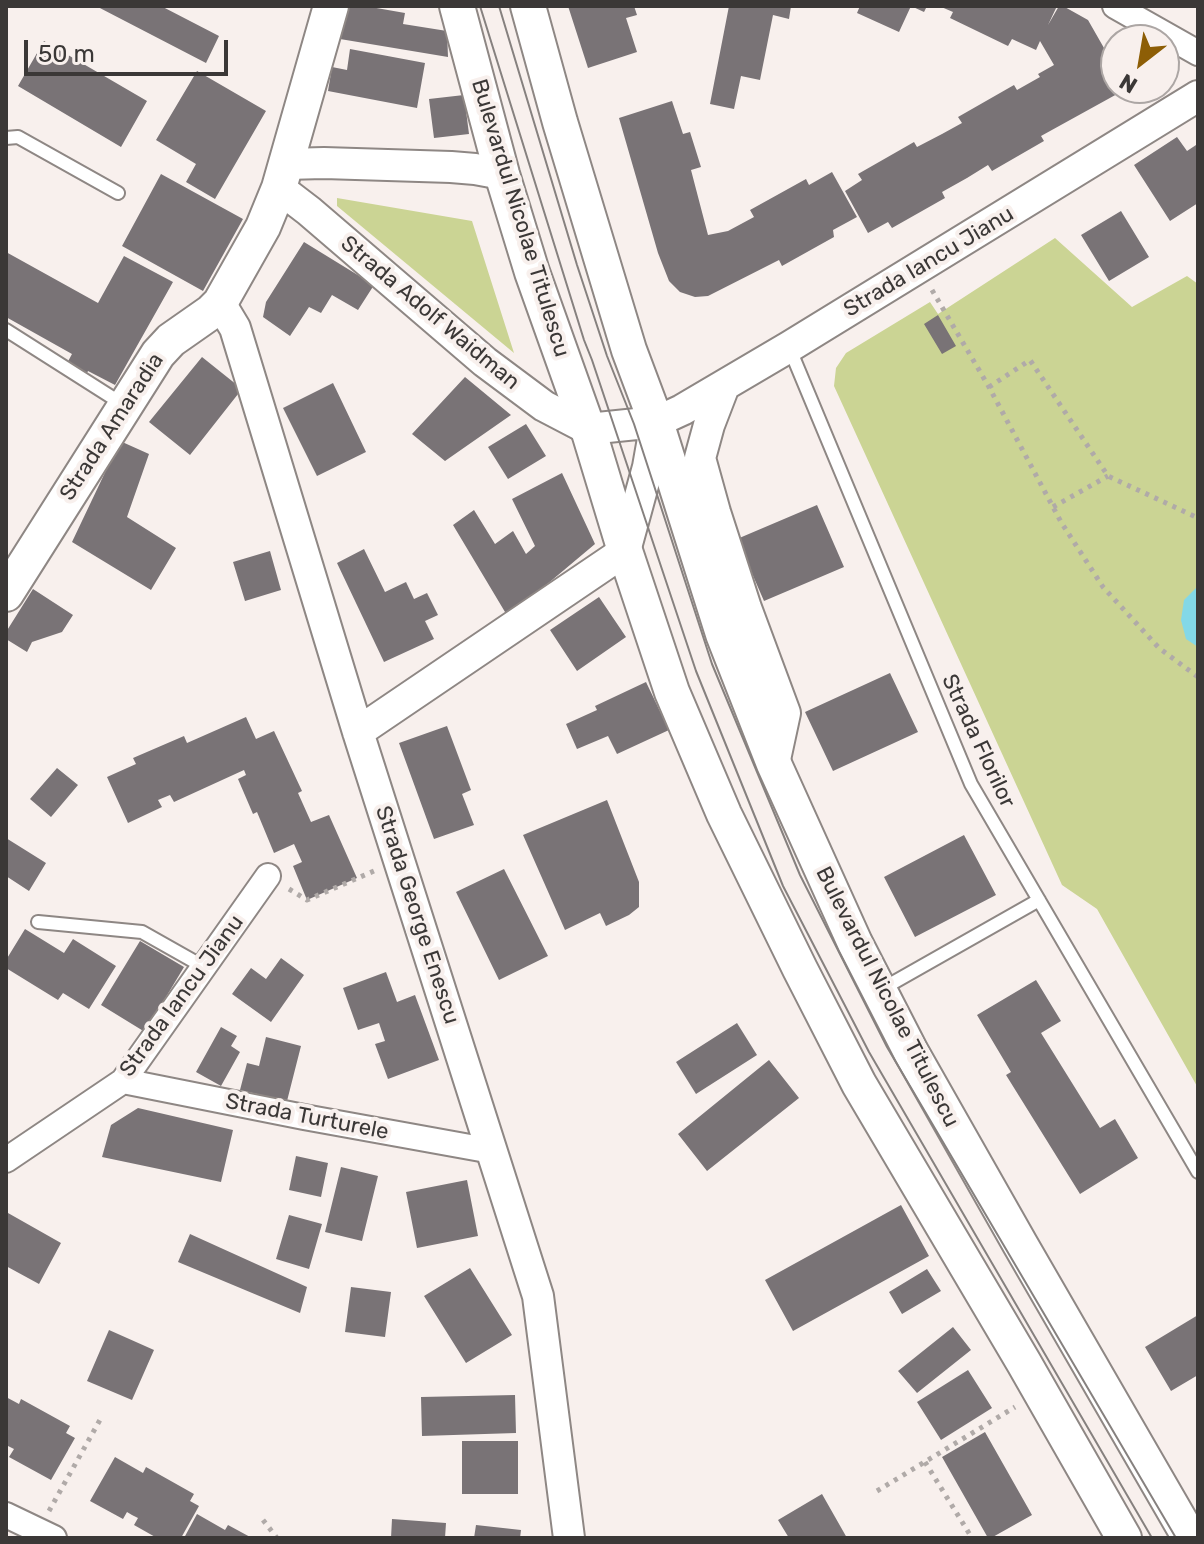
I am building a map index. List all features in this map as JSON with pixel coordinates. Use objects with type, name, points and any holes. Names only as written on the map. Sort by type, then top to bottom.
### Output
[{"type":"main road","name":"Strada Amaradia","points":[[6,594],[158,354],[220,303],[263,227],[283,176],[331,6]]},
{"type":"main road","name":"Bulevardul Nicolae Titulescu","points":[[457,6],[532,272],[588,429],[672,692],[724,814],[859,1084],[1124,1538]]},
{"type":"main road","name":"Bulevardul Nicolae Titulescu","points":[[528,6],[629,350],[656,422],[723,634],[774,764],[855,943],[919,1066],[1190,1538]]},
{"type":"street","points":[[1115,6],[1198,53]]},
{"type":"street","name":"Strada Iancu Jianu","points":[[656,422],[724,386],[919,269],[1198,96]]},
{"type":"street","points":[[283,176],[324,163],[451,167],[502,174]]},
{"type":"street","name":"Strada Adolf Waidman","points":[[283,176],[309,211],[485,362],[544,406],[588,429]]},
{"type":"street","name":"Strada George Enescu","points":[[220,303],[235,328],[358,732],[538,1296],[569,1538]]},
{"type":"street","points":[[724,386],[700,458],[746,608],[785,713],[774,764]]},
{"type":"street","points":[[358,732],[625,551],[648,467],[656,422],[588,429]]},
{"type":"street","name":"Strada Iancu Jianu","points":[[6,1160],[123,1081],[268,876]]},
{"type":"street","name":"Strada Turturele","points":[[123,1081],[492,1151]]},
{"type":"street","points":[[6,1515],[46,1534]]},
{"type":"lane","points":[[6,138],[18,137],[118,193]]},
{"type":"lane","points":[[6,330],[124,405]]},
{"type":"lane","name":"Strada Florilor","points":[[789,347],[971,784],[1198,1172]]},
{"type":"lane","points":[[879,990],[1039,900]]},
{"type":"lane","points":[[38,922],[142,932],[204,967]]},
{"type":"path","points":[[919,269],[989,387],[1053,507],[1103,587],[1159,648],[1198,677]]},
{"type":"path","points":[[989,387],[1030,360],[1108,476],[1198,518]]},
{"type":"path","points":[[1053,507],[1108,476]]},
{"type":"path","points":[[268,876],[307,900],[399,859]]},
{"type":"path","points":[[877,1491],[1040,1391]]},
{"type":"path","points":[[46,1534],[101,1418]]},
{"type":"path","points":[[925,1462],[972,1538]]},
{"type":"path","points":[[263,1520],[277,1538]]},
{"type":"green space","points":[[337,198],[472,221],[514,353],[337,206]]},
{"type":"green space","points":[[1055,238],[1132,307],[1187,276],[1198,284],[1198,1088],[1097,909],[1062,885],[834,386],[836,368],[846,353],[930,302],[938,314]]},
{"type":"water","points":[[1198,586],[1198,647],[1186,639],[1181,620],[1184,600]]},
{"type":"building","points":[[96,6],[161,6],[219,36],[206,63]]},
{"type":"building","points":[[347,6],[405,13],[403,24],[447,31],[448,57],[340,39]]},
{"type":"building","points":[[568,6],[634,6],[637,15],[626,18],[637,52],[588,68]]},
{"type":"building","points":[[729,6],[791,6],[789,19],[773,15],[760,80],[741,76],[734,109],[710,104]]},
{"type":"building","points":[[860,6],[911,6],[899,32],[857,13]]},
{"type":"building","points":[[911,6],[927,6],[924,12]]},
{"type":"building","points":[[939,6],[1057,6],[1048,25],[1059,6],[1063,6],[1088,20],[1100,41],[1100,103],[1041,136],[1044,141],[992,171],[988,165],[942,192],[945,198],[892,228],[888,222],[868,233],[845,191],[862,180],[858,174],[914,142],[917,147],[962,123],[958,117],[1014,85],[1017,90],[1054,65],[1040,41],[1036,50],[1012,39],[1008,46],[950,18],[953,12]]},
{"type":"building","points":[[44,41],[147,101],[121,147],[18,86]]},
{"type":"building","points":[[350,49],[425,63],[417,108],[328,91],[332,67],[347,70]]},
{"type":"building","points":[[197,71],[266,111],[215,199],[186,182],[196,164],[156,140]]},
{"type":"building","points":[[464,95],[469,134],[434,138],[429,99]]},
{"type":"building","points":[[672,101],[683,134],[690,132],[701,167],[691,170],[708,235],[728,231],[754,217],[750,210],[806,179],[809,185],[832,172],[857,217],[833,230],[834,237],[782,266],[779,260],[708,296],[695,297],[680,292],[669,281],[658,253],[619,118]]},
{"type":"building","points":[[1177,137],[1187,151],[1196,145],[1198,147],[1198,203],[1170,221],[1134,165]]},
{"type":"building","points":[[161,174],[243,219],[203,291],[122,246]]},
{"type":"building","points":[[1121,211],[1149,257],[1109,281],[1081,235]]},
{"type":"building","points":[[304,242],[374,285],[358,310],[332,295],[321,313],[309,307],[290,336],[263,317],[266,302]]},
{"type":"building","points":[[6,252],[98,303],[124,256],[173,282],[115,385],[88,371],[85,377],[65,367],[72,354],[6,317]]},
{"type":"building","points":[[938,315],[956,346],[942,354],[924,324]]},
{"type":"building","points":[[202,357],[242,389],[190,455],[149,422]]},
{"type":"building","points":[[465,377],[511,415],[445,461],[412,434]]},
{"type":"building","points":[[333,383],[366,452],[317,476],[283,408]]},
{"type":"building","points":[[526,424],[546,456],[508,479],[488,447]]},
{"type":"building","points":[[120,441],[149,454],[127,517],[176,548],[151,590],[72,542]]},
{"type":"building","points":[[562,473],[595,544],[508,617],[453,525],[474,510],[495,544],[513,531],[526,554],[535,546],[512,499]]},
{"type":"building","points":[[817,505],[844,567],[764,601],[737,539]]},
{"type":"building","points":[[364,549],[385,592],[406,582],[414,599],[427,593],[438,615],[425,621],[434,639],[384,662],[337,563]]},
{"type":"building","points":[[270,551],[281,590],[245,601],[233,562]]},
{"type":"building","points":[[33,589],[73,615],[62,632],[32,642],[27,652],[6,639],[6,632]]},
{"type":"building","points":[[599,597],[626,637],[577,671],[550,630]]},
{"type":"building","points":[[890,673],[918,732],[833,771],[805,712]]},
{"type":"building","points":[[646,682],[669,730],[617,754],[608,736],[577,749],[566,724],[597,710],[595,706]]},
{"type":"building","points":[[246,717],[256,739],[274,731],[302,791],[298,793],[311,822],[329,815],[357,878],[307,900],[293,866],[302,862],[294,844],[274,853],[257,812],[253,814],[238,779],[246,775],[244,770],[174,802],[170,795],[158,800],[162,807],[128,823],[107,777],[136,764],[133,758],[184,736],[187,743]]},
{"type":"building","points":[[447,726],[471,790],[462,794],[474,825],[434,839],[399,743]]},
{"type":"building","points":[[57,768],[78,785],[51,817],[30,799]]},
{"type":"building","points":[[607,800],[639,882],[639,907],[606,926],[600,913],[565,930],[523,835]]},
{"type":"building","points":[[964,835],[996,895],[915,937],[884,877]]},
{"type":"building","points":[[6,838],[46,863],[29,891],[6,876]]},
{"type":"building","points":[[504,869],[548,956],[499,980],[456,892]]},
{"type":"building","points":[[25,929],[64,953],[73,939],[116,966],[89,1009],[63,993],[58,1000],[6,968],[6,960]]},
{"type":"building","points":[[140,941],[184,967],[145,1032],[101,1005]]},
{"type":"building","points":[[281,958],[304,975],[271,1022],[232,994],[251,968],[266,979]]},
{"type":"building","points":[[386,972],[397,1002],[415,995],[439,1060],[388,1079],[375,1044],[385,1041],[379,1023],[358,1030],[343,988]]},
{"type":"building","points":[[1036,980],[1061,1021],[1041,1033],[1100,1128],[1115,1119],[1138,1158],[1080,1194],[1006,1075],[1011,1072],[977,1015]]},
{"type":"building","points":[[737,1023],[757,1055],[696,1094],[676,1062]]},
{"type":"building","points":[[221,1027],[237,1036],[231,1046],[240,1052],[221,1086],[196,1072]]},
{"type":"building","points":[[266,1037],[301,1046],[287,1101],[240,1090],[247,1063],[259,1066]]},
{"type":"building","points":[[769,1060],[799,1098],[707,1171],[678,1134]]},
{"type":"building","points":[[138,1108],[233,1130],[221,1182],[102,1157],[111,1125]]},
{"type":"building","points":[[296,1156],[328,1163],[321,1197],[289,1190]]},
{"type":"building","points":[[341,1167],[378,1176],[362,1241],[325,1232]]},
{"type":"building","points":[[467,1180],[478,1236],[417,1248],[406,1192]]},
{"type":"building","points":[[901,1205],[929,1256],[793,1331],[765,1280]]},
{"type":"building","points":[[8,1213],[61,1243],[39,1284],[6,1266]]},
{"type":"building","points":[[289,1215],[322,1224],[309,1269],[276,1259]]},
{"type":"building","points":[[190,1234],[307,1287],[300,1313],[178,1262]]},
{"type":"building","points":[[470,1268],[512,1335],[466,1363],[424,1296]]},
{"type":"building","points":[[927,1269],[941,1291],[902,1314],[889,1292]]},
{"type":"building","points":[[351,1287],[391,1292],[385,1337],[345,1332]]},
{"type":"building","points":[[1198,1315],[1198,1375],[1171,1391],[1145,1347]]},
{"type":"building","points":[[953,1327],[971,1350],[917,1393],[898,1371]]},
{"type":"building","points":[[109,1330],[154,1350],[132,1400],[87,1381]]},
{"type":"building","points":[[968,1370],[992,1408],[941,1440],[917,1402]]},
{"type":"building","points":[[515,1395],[516,1433],[422,1436],[421,1397]]},
{"type":"building","points":[[6,1397],[19,1404],[21,1399],[70,1426],[66,1433],[75,1438],[51,1480],[9,1457],[14,1449],[6,1445]]},
{"type":"building","points":[[985,1432],[1032,1515],[991,1538],[988,1538],[942,1457]]},
{"type":"building","points":[[462,1441],[518,1441],[518,1494],[462,1494]]},
{"type":"building","points":[[115,1457],[143,1473],[146,1467],[194,1494],[190,1501],[199,1506],[181,1538],[157,1538],[134,1525],[138,1518],[127,1512],[123,1519],[90,1501]]},
{"type":"building","points":[[822,1494],[847,1538],[789,1538],[778,1520]]},
{"type":"building","points":[[197,1514],[225,1530],[228,1525],[252,1538],[184,1538]]},
{"type":"building","points":[[392,1519],[446,1523],[445,1538],[391,1538]]},
{"type":"building","points":[[476,1525],[521,1530],[520,1538],[474,1538]]},
{"type":"tram line","points":[[480,6],[584,340],[696,671],[783,886],[869,1052],[1152,1538]]},
{"type":"tram line","points":[[499,6],[577,265],[607,356],[634,424],[712,664],[800,875],[887,1047],[1176,1538]]}]
